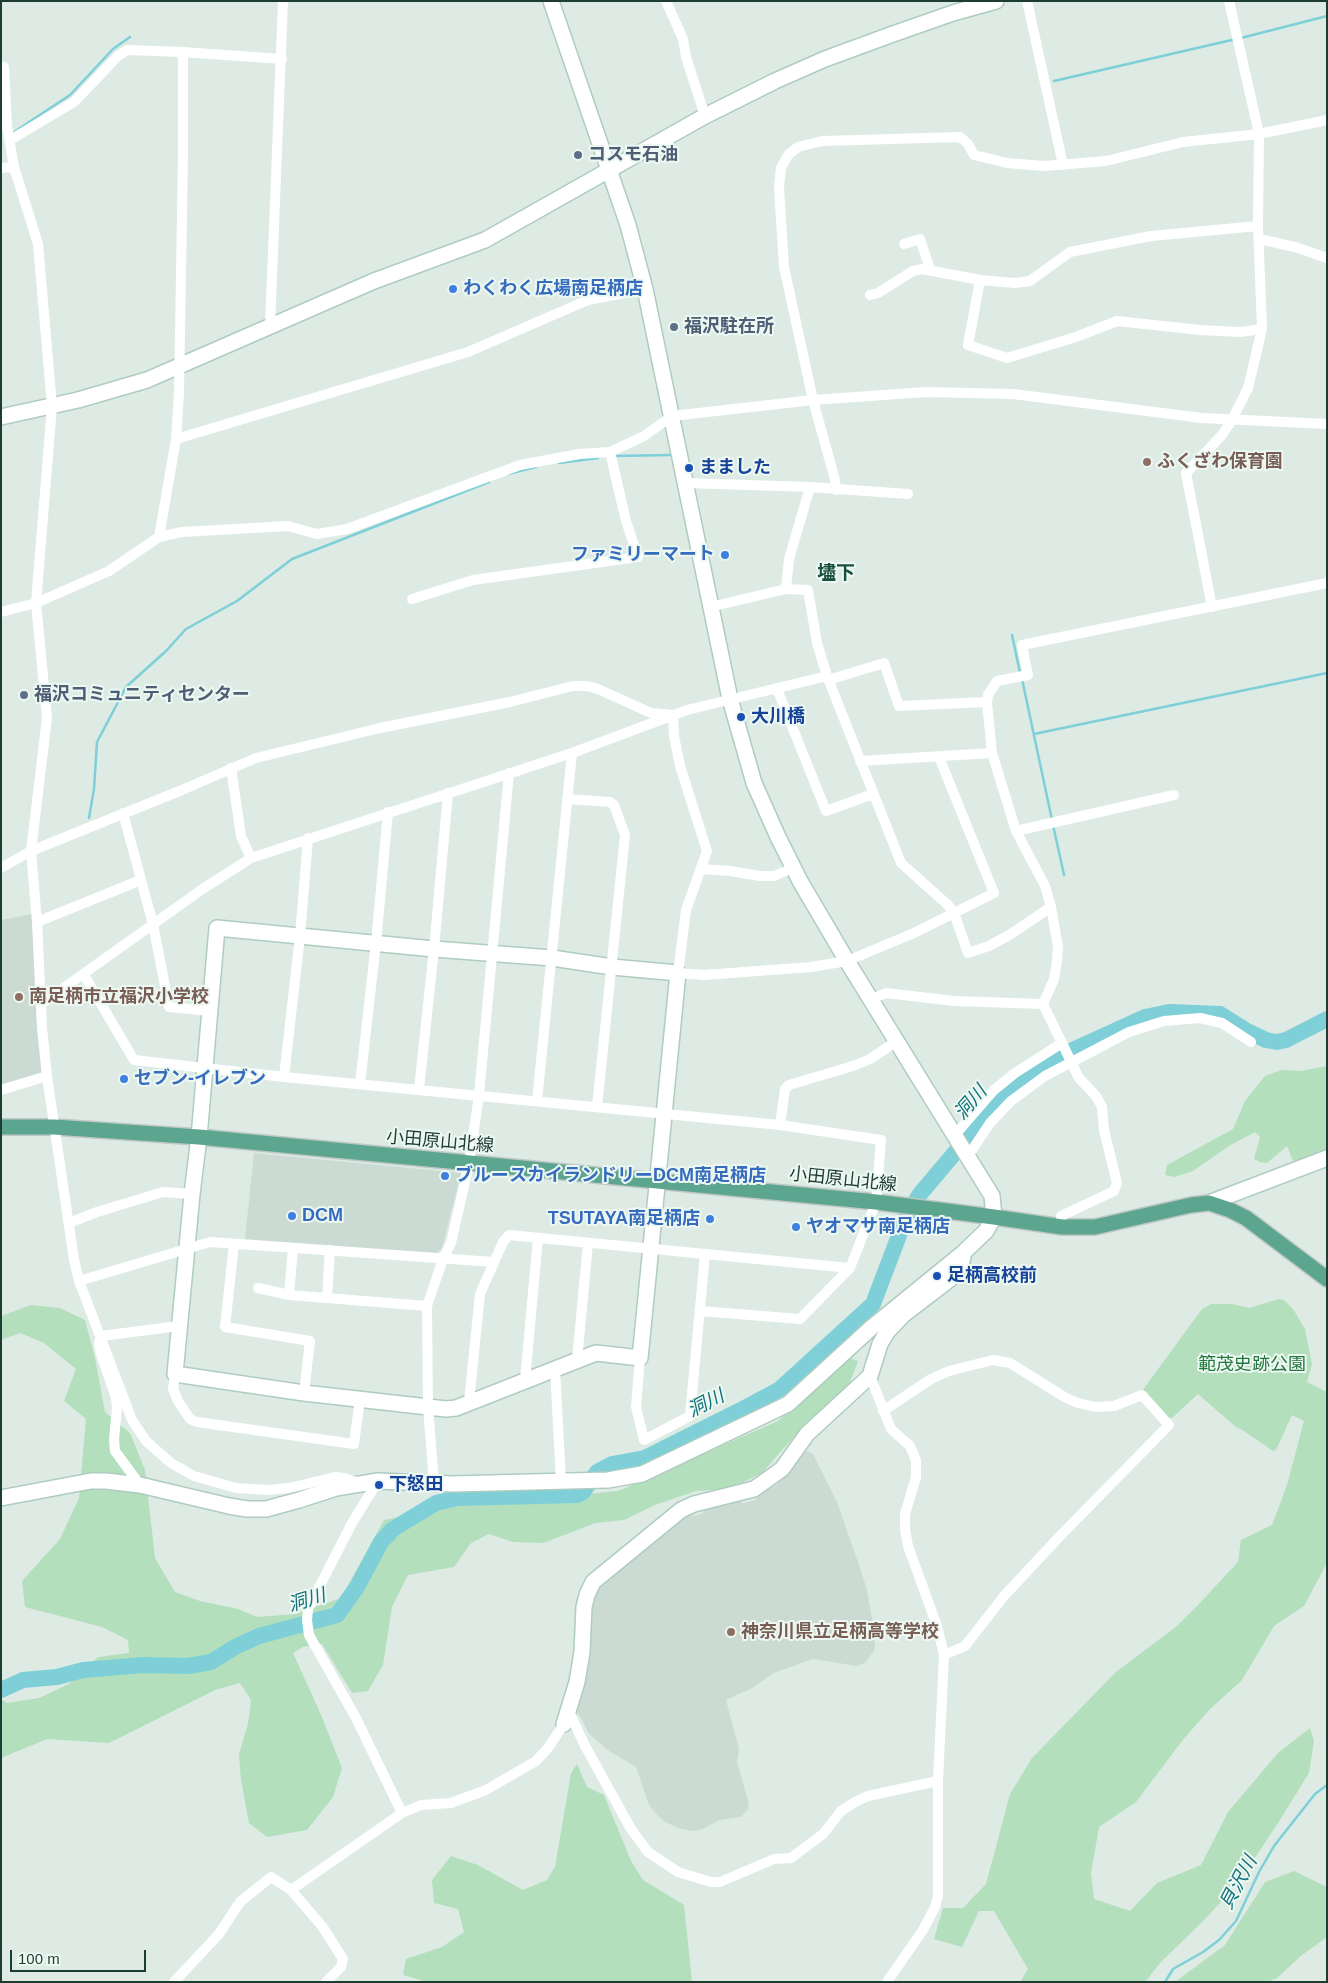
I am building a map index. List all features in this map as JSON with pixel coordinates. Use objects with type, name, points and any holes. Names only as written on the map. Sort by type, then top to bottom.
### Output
[{"type":"main road","name":"小田原山北線","points":[[1,1127],[54,1127],[199,1137],[877,1202],[1062,1228],[1095,1227],[1191,1205],[1209,1204],[1230,1210],[1246,1218],[1327,1279]]},
{"type":"street","points":[[270,327],[284,1]]},
{"type":"street","points":[[1,1498],[91,1481],[140,1485],[247,1509],[266,1509],[336,1488],[378,1481],[434,1483],[608,1480],[642,1474],[779,1410],[788,1404],[900,1304],[963,1253],[986,1231],[994,1217],[992,1196],[847,961],[793,868],[754,783],[730,699],[672,416],[628,225],[551,1]]},
{"type":"street","points":[[666,1],[683,39],[686,57],[705,116]]},
{"type":"street","points":[[1,417],[120,389],[179,368],[374,281],[486,240],[705,116],[825,59],[953,13],[996,1]]},
{"type":"street","points":[[1027,1],[1063,165]]},
{"type":"street","points":[[1212,607],[1186,473],[1222,435],[1232,420],[1248,388],[1262,328],[1258,226],[1259,134],[1229,1]]},
{"type":"street","points":[[10,140],[74,102],[122,52],[127,50],[282,59]]},
{"type":"street","points":[[159,537],[176,438],[183,154],[183,52]]},
{"type":"street","points":[[1,67],[4,67],[14,167],[38,244],[52,406],[36,603],[47,718],[31,851],[47,1076],[79,1281],[138,1430],[146,1440],[171,1462],[194,1476],[236,1488],[268,1490],[289,1488],[335,1477],[360,1484]]},
{"type":"street","points":[[836,490],[835,480],[813,400],[784,267],[779,188],[781,168],[788,155],[798,147],[822,141],[960,136],[968,144],[974,155],[1030,166],[1063,165],[1106,161],[1183,142],[1259,134],[1327,120]]},
{"type":"street","points":[[1,168],[14,167]]},
{"type":"street","points":[[870,295],[878,293],[913,271],[922,269],[980,280],[1030,281],[1070,252],[1141,238],[1258,226]]},
{"type":"street","points":[[904,244],[920,239],[930,269]]},
{"type":"street","points":[[1260,239],[1327,258]]},
{"type":"street","points":[[980,280],[968,345],[1007,358],[1076,337],[1117,320],[1200,330],[1240,332],[1262,328]]},
{"type":"street","points":[[176,438],[468,352],[588,300],[644,289]]},
{"type":"street","points":[[1,612],[36,603],[108,571],[159,537],[182,532],[288,526],[317,534],[347,529],[520,465],[579,454],[611,456],[672,416],[813,400],[926,392],[1012,394],[1158,414],[1232,420],[1327,424]]},
{"type":"street","points":[[412,599],[473,580],[638,557],[626,521],[611,456]]},
{"type":"street","points":[[686,483],[810,487],[908,494]]},
{"type":"street","points":[[786,589],[789,559],[810,487]]},
{"type":"street","points":[[1043,1004],[1054,980],[1058,947],[1045,886],[1016,830],[992,753],[988,695],[997,682],[1028,675],[1022,645],[1327,583]]},
{"type":"street","points":[[710,607],[786,589],[808,590],[817,643],[827,678],[901,863],[948,905],[954,913],[968,953],[989,946],[1011,934],[1050,907]]},
{"type":"street","points":[[41,1004],[250,858],[572,752],[673,715],[730,699],[827,678],[884,663],[898,706],[987,702]]},
{"type":"street","points":[[1,868],[31,851],[256,758],[287,749],[573,686],[587,686],[598,689],[651,713],[673,715]]},
{"type":"street","points":[[777,689],[826,812],[873,794]]},
{"type":"street","points":[[673,715],[674,736],[680,766],[707,851],[686,910],[678,973],[636,1407],[644,1440],[690,1416],[705,1254]]},
{"type":"street","points":[[537,1102],[572,752]]},
{"type":"street","points":[[860,761],[992,753]]},
{"type":"street","points":[[360,1400],[354,1444],[197,1422],[190,1419],[178,1401],[174,1390],[217,928],[434,949],[552,958],[612,967],[704,975],[812,967],[847,961],[914,933],[994,893],[939,757]]},
{"type":"street","points":[[231,768],[240,836],[250,858]]},
{"type":"street","points":[[434,1483],[428,1407],[427,1306],[443,1259],[451,1243],[469,1164],[493,953],[509,773]]},
{"type":"street","points":[[419,1089],[448,793]]},
{"type":"street","points":[[1016,830],[1174,795]]},
{"type":"street","points":[[567,799],[610,802],[614,805],[625,835],[597,1107]]},
{"type":"street","points":[[360,1084],[388,812]]},
{"type":"street","points":[[123,814],[153,924],[169,1007],[210,1011]]},
{"type":"street","points":[[284,1077],[300,936],[308,838]]},
{"type":"street","points":[[701,869],[774,876],[793,868]]},
{"type":"street","points":[[37,922],[141,880]]},
{"type":"street","points":[[84,975],[134,1060],[284,1077],[780,1125],[881,1140],[877,1202],[850,1268],[800,1319],[700,1310]]},
{"type":"street","points":[[872,999],[886,993],[954,1001],[1043,1004]]},
{"type":"street","points":[[1043,1004],[1079,1078],[1096,1096],[1102,1107],[1104,1130],[1117,1183],[1114,1191],[1061,1216],[1062,1228]]},
{"type":"street","points":[[968,1156],[990,1123],[1011,1101],[1045,1076],[1129,1032],[1164,1020],[1200,1018],[1210,1019],[1222,1024],[1251,1042]]},
{"type":"street","points":[[780,1125],[785,1090],[789,1085],[853,1066],[870,1059],[897,1041]]},
{"type":"street","points":[[955,1135],[1001,1084],[1034,1060],[1062,1044]]},
{"type":"street","points":[[1,1090],[47,1076]]},
{"type":"street","points":[[1209,1204],[1327,1158]]},
{"type":"street","points":[[69,1223],[97,1212],[164,1192],[192,1194]]},
{"type":"street","points":[[469,1402],[480,1294],[502,1242],[509,1235],[850,1268]]},
{"type":"street","points":[[526,1380],[538,1238]]},
{"type":"street","points":[[79,1281],[210,1242],[494,1262]]},
{"type":"street","points":[[577,1360],[588,1243]]},
{"type":"street","points":[[234,1244],[226,1328],[310,1341],[304,1393]]},
{"type":"street","points":[[290,1295],[293,1248]]},
{"type":"street","points":[[327,1298],[330,1250]]},
{"type":"street","points":[[291,1890],[402,1813],[421,1805],[451,1804],[486,1790],[536,1761],[548,1748],[567,1718],[582,1652],[584,1608],[593,1582],[682,1510],[694,1504],[754,1489],[782,1470],[807,1434],[870,1376],[880,1344],[887,1332],[903,1315],[950,1279],[961,1265],[963,1253]]},
{"type":"street","points":[[258,1288],[290,1295],[427,1306]]},
{"type":"street","points":[[102,1336],[179,1326]]},
{"type":"street","points":[[102,1336],[99,1343],[101,1354],[116,1398],[115,1450],[140,1485]]},
{"type":"street","points":[[175,1374],[304,1393],[446,1409],[596,1353],[640,1358]]},
{"type":"street","points":[[883,1411],[931,1379],[949,1371],[993,1360],[1010,1363],[1066,1398],[1095,1407],[1114,1406],[1142,1395],[1169,1425],[1067,1528],[1004,1596],[965,1646],[944,1655]]},
{"type":"street","points":[[555,1369],[561,1481]]},
{"type":"street","points":[[870,1376],[892,1429],[910,1446],[916,1460],[916,1477],[905,1514],[905,1529],[908,1546],[937,1626],[944,1655],[938,1781],[938,1896],[935,1907],[923,1930],[887,1982]]},
{"type":"street","points":[[378,1481],[339,1547],[308,1610],[307,1620],[309,1635],[356,1718],[402,1813]]},
{"type":"street","points":[[567,1718],[584,1744],[631,1829],[648,1852],[678,1872],[711,1882],[720,1882],[774,1859],[791,1858],[823,1834],[841,1811],[868,1796],[938,1781]]},
{"type":"street","points":[[174,1982],[219,1934],[240,1902],[271,1876],[291,1890],[322,1926],[343,1959],[341,1967],[326,1982]]},
{"type":"shaded area","name":"南足柄市立福沢小学校","points":[[32,914],[42,1074],[1,1086],[1,920]]},
{"type":"shaded area","points":[[254,1153],[461,1173],[442,1248],[435,1254],[245,1239]]},
{"type":"shaded area","name":"神奈川県立足柄高等学校","points":[[808,1451],[813,1454],[837,1502],[859,1565],[867,1590],[872,1618],[874,1651],[865,1663],[857,1666],[813,1659],[774,1673],[752,1688],[726,1700],[739,1749],[737,1762],[749,1804],[748,1809],[741,1817],[719,1820],[703,1829],[694,1831],[681,1829],[665,1822],[658,1816],[649,1805],[636,1767],[609,1751],[589,1734],[575,1710],[590,1608],[597,1588],[688,1514],[693,1516],[702,1514],[705,1508],[737,1500],[743,1503],[756,1500],[758,1495],[777,1485],[800,1452]]},
{"type":"green space","points":[[1327,1066],[1327,1152],[1293,1161],[1287,1146],[1267,1163],[1260,1162],[1254,1159],[1260,1137],[1255,1132],[1229,1146],[1193,1171],[1174,1177],[1165,1175],[1167,1165],[1233,1129],[1245,1101],[1265,1076],[1282,1070],[1301,1071]]},
{"type":"green space","name":"範茂史跡公園","points":[[1279,1299],[1284,1300],[1293,1309],[1305,1329],[1312,1364],[1307,1382],[1327,1392],[1327,1563],[1304,1606],[1274,1626],[1242,1680],[1209,1710],[1182,1741],[1136,1802],[1099,1827],[1091,1873],[1094,1899],[1130,1911],[1157,1883],[1201,1865],[1228,1812],[1278,1753],[1310,1728],[1314,1741],[1309,1773],[1239,1882],[1160,1963],[1145,1982],[1020,1982],[1028,1969],[994,1911],[979,1911],[962,1947],[934,1939],[943,1908],[963,1908],[986,1884],[1010,1794],[1032,1758],[1116,1672],[1177,1626],[1198,1605],[1238,1562],[1241,1540],[1272,1525],[1287,1485],[1304,1421],[1292,1415],[1276,1450],[1273,1451],[1237,1428],[1198,1394],[1172,1418],[1167,1418],[1142,1391],[1202,1309],[1211,1304],[1232,1304],[1249,1308]]},
{"type":"green space","points":[[31,1305],[60,1308],[85,1320],[95,1358],[105,1412],[130,1433],[145,1470],[155,1558],[175,1592],[200,1601],[238,1609],[257,1617],[296,1614],[341,1598],[384,1520],[457,1506],[618,1491],[778,1421],[850,1358],[858,1361],[848,1387],[805,1424],[762,1473],[729,1489],[696,1491],[655,1505],[624,1520],[596,1523],[543,1543],[513,1542],[489,1534],[471,1543],[454,1567],[408,1575],[392,1607],[383,1665],[368,1691],[352,1693],[322,1644],[303,1647],[293,1653],[322,1717],[342,1768],[333,1797],[307,1830],[267,1837],[249,1823],[241,1780],[239,1754],[248,1724],[251,1700],[240,1683],[215,1690],[109,1743],[47,1739],[1,1758],[1,1699],[7,1703],[39,1698],[69,1684],[98,1657],[129,1653],[128,1640],[102,1627],[25,1607],[22,1581],[60,1539],[79,1498],[86,1419],[64,1401],[76,1369],[44,1343],[20,1333],[1,1340],[1,1316]]},
{"type":"green space","points":[[577,1764],[587,1787],[604,1795],[631,1861],[643,1880],[684,1905],[692,1982],[427,1982],[403,1975],[406,1959],[442,1947],[464,1932],[458,1909],[434,1903],[432,1880],[451,1856],[478,1865],[523,1890],[547,1880],[555,1867],[571,1773]]},
{"type":"green space","points":[[1294,1871],[1327,1887],[1327,1937],[1302,1955],[1277,1978],[1268,1982],[1175,1982],[1225,1945],[1265,1882]]},
{"type":"waterway","points":[[1241,38],[1327,16]]},
{"type":"waterway","points":[[11,134],[70,95],[113,49],[130,37]]},
{"type":"waterway","points":[[1054,81],[1236,39]]},
{"type":"waterway","points":[[614,456],[672,455]]},
{"type":"waterway","points":[[559,463],[598,458]]},
{"type":"waterway","points":[[508,474],[536,467]]},
{"type":"waterway","points":[[89,818],[94,789],[97,742],[126,687],[166,651],[186,629],[237,601],[292,559],[489,482]]},
{"type":"waterway","points":[[1012,635],[1020,673]]},
{"type":"waterway","points":[[1034,734],[1327,673]]},
{"type":"waterway","points":[[1022,679],[1052,820]]},
{"type":"waterway","points":[[1053,825],[1064,875]]},
{"type":"waterway","name":"洞川","points":[[1,1690],[23,1680],[57,1677],[83,1670],[143,1665],[188,1666],[211,1662],[235,1647],[259,1636],[337,1615],[357,1587],[381,1542],[393,1529],[436,1503],[457,1498],[578,1495],[583,1492],[597,1472],[612,1464],[645,1458],[780,1389],[873,1304],[906,1217],[920,1194],[1002,1097],[1053,1059],[1145,1017],[1169,1012],[1220,1014],[1247,1031],[1266,1040],[1277,1042],[1286,1040],[1327,1019]]},
{"type":"waterway","name":"貝沢川","points":[[1165,1982],[1173,1969],[1203,1952],[1219,1940],[1236,1921],[1259,1872],[1274,1846],[1315,1794],[1327,1785]]},
{"type":"place","name":"コスモ石油","points":[[578,155]]},
{"type":"place","name":"わくわく広場南足柄店","points":[[453,289]]},
{"type":"place","name":"福沢駐在所","points":[[674,327]]},
{"type":"place","name":"ふくざわ保育園","points":[[1147,462]]},
{"type":"place","name":"まました","points":[[689,468]]},
{"type":"place","name":"ファミリーマート","points":[[725,555]]},
{"type":"place","name":"福沢コミュニティセンター","points":[[24,695]]},
{"type":"place","name":"大川橋","points":[[741,717]]},
{"type":"place","name":"南足柄市立福沢小学校","points":[[19,997]]},
{"type":"place","name":"セブン-イレブン","points":[[124,1079]]},
{"type":"place","name":"ブルースカイランドリーDCM南足柄店","points":[[445,1176]]},
{"type":"place","name":"DCM","points":[[292,1216]]},
{"type":"place","name":"TSUTAYA南足柄店","points":[[710,1219]]},
{"type":"place","name":"ヤオマサ南足柄店","points":[[796,1227]]},
{"type":"place","name":"足柄高校前","points":[[937,1276]]},
{"type":"place","name":"下怒田","points":[[379,1485]]},
{"type":"place","name":"神奈川県立足柄高等学校","points":[[731,1632]]},
{"type":"district","name":"壗下","points":[[836,574]]}]
